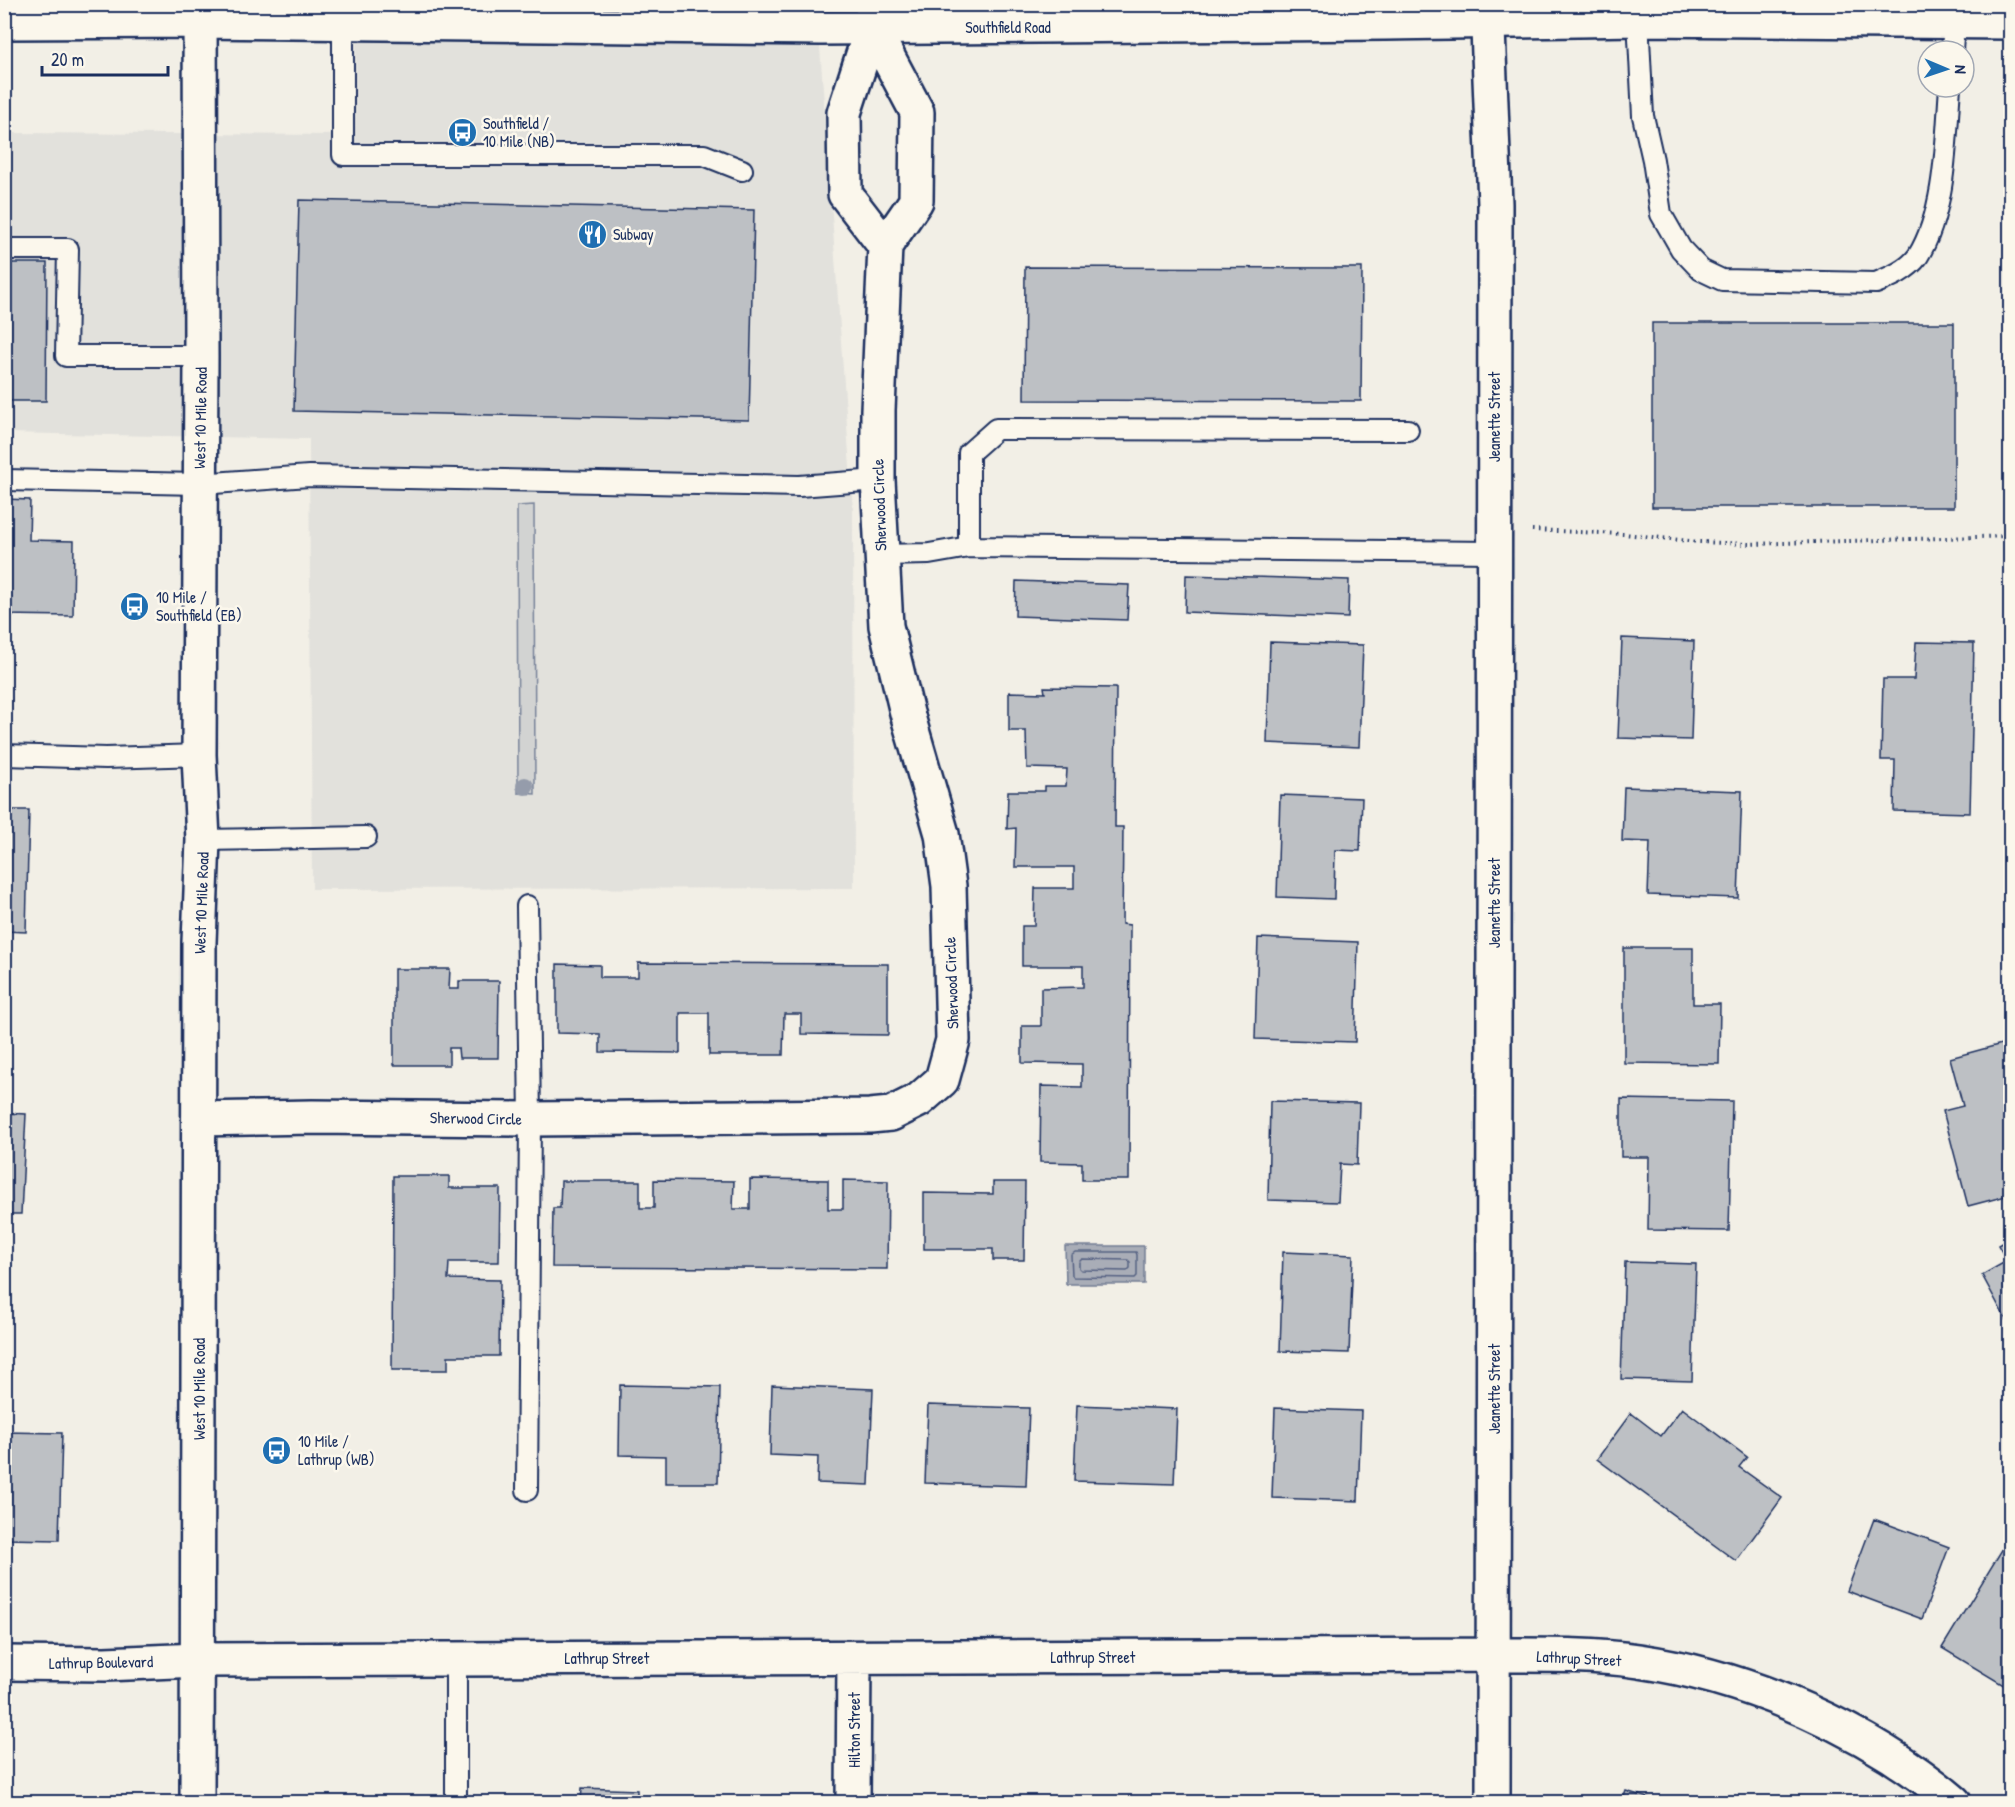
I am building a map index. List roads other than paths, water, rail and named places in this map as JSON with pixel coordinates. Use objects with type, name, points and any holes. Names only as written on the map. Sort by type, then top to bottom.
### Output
[{"type":"street","name":"Southfield Road","points":[[4,22],[200,13],[343,23],[619,15],[991,16],[1487,13],[1638,19],[1865,14],[1953,37],[2002,16]]},
{"type":"street","name":"West 10 Mile Road","points":[[197,1803],[199,942],[203,840],[199,755],[200,13]]},
{"type":"street","name":"Jeanette Street","points":[[1487,13],[1495,204],[1493,1803]]},
{"type":"street","points":[[872,16],[917,112],[916,201],[885,246],[846,194],[844,113],[872,16]]},
{"type":"street","name":"Sherwood Circle","points":[[199,1119],[870,1116],[891,1114],[919,1100],[942,1080],[953,1040],[949,886],[942,834],[907,713],[886,626],[881,555],[878,410],[885,246]]},
{"type":"street","name":"Lathrup Street","points":[[198,1660],[1591,1656],[1640,1661],[1690,1672],[1741,1686],[1795,1706],[1892,1756],[1932,1784],[1954,1803]]},
{"type":"street","name":"Hilton Street","points":[[854,1658],[854,1803]]},
{"type":"street","name":"Lathrup Boulevard","points":[[4,1663],[105,1664],[198,1660]]},
{"type":"lane","points":[[1638,19],[1643,116],[1653,160],[1661,214],[1681,249],[1701,270],[1722,280],[1876,283],[1898,274],[1917,257],[1933,222],[1945,159],[1949,99]]},
{"type":"lane","points":[[343,23],[343,155],[704,155],[742,170]]},
{"type":"lane","points":[[4,249],[68,249],[66,356],[201,356]]},
{"type":"lane","points":[[969,547],[969,453],[996,429],[1408,430]]},
{"type":"lane","points":[[4,480],[200,484],[309,476],[799,486],[878,480]]},
{"type":"lane","points":[[881,555],[929,554],[969,547],[1494,552]]},
{"type":"lane","points":[[4,755],[120,757],[199,755]]},
{"type":"lane","points":[[203,840],[366,837]]},
{"type":"lane","points":[[527,906],[530,1119],[527,1490]]},
{"type":"lane","points":[[456,1659],[456,1803]]},
{"type":"water","points":[[1065,1246],[1144,1246],[1144,1284],[1066,1284]]},
{"type":"place","name":"Southfield / 10 Mile (NB)","points":[[462,132]]},
{"type":"place","name":"Subway","points":[[592,234]]},
{"type":"place","name":"10 Mile / Southfield (EB)","points":[[135,606]]},
{"type":"place","name":"10 Mile / Lathrup (WB)","points":[[277,1450]]}]
